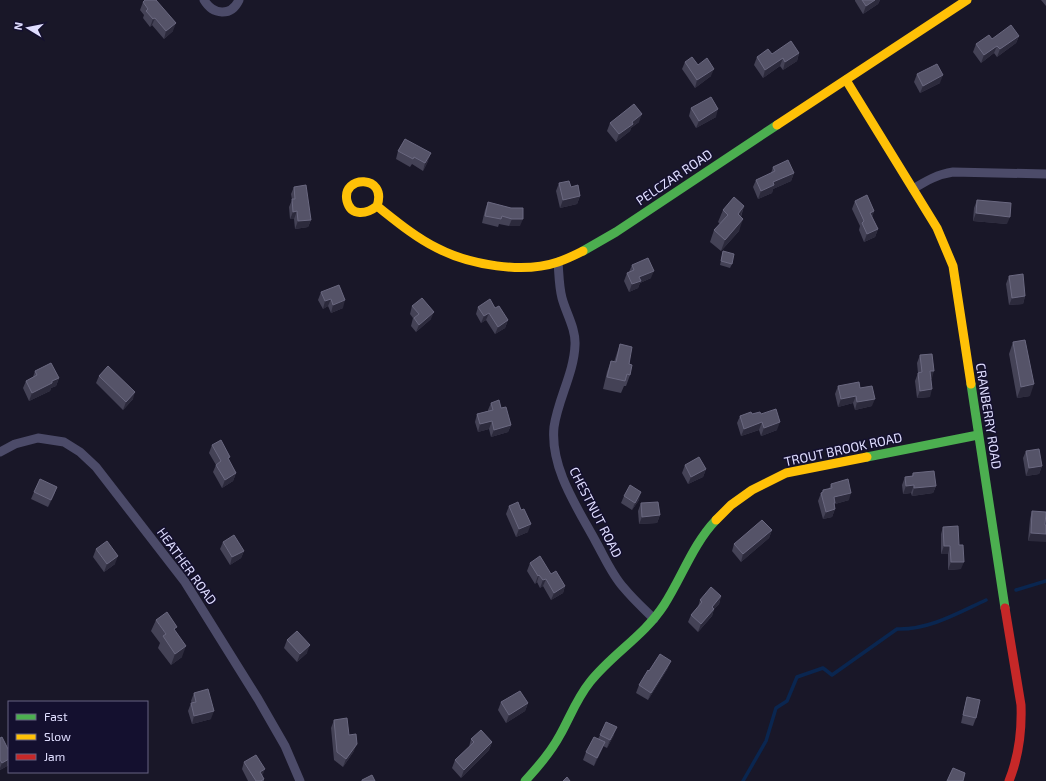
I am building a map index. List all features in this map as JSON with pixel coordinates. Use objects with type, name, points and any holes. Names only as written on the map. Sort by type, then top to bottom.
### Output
[{"type":"street","points":[[204,0],[212,10],[224,12],[235,7],[239,0]]},
{"type":"street","name":"PELCZAR ROAD","points":[[377,206],[416,236],[451,256],[490,265],[515,267],[558,262],[584,250],[616,232],[967,0]]},
{"type":"street","name":"CRANBERRY ROAD","points":[[846,80],[937,228],[953,266],[1021,705],[1022,737],[1020,752],[1009,781]]},
{"type":"street","points":[[913,189],[943,174],[953,172],[1046,174]]},
{"type":"street","name":"CHESTNUT ROAD","points":[[558,262],[562,297],[570,320],[575,343],[571,368],[556,416],[554,428],[556,456],[566,486],[574,503],[613,573],[633,598],[654,618]]},
{"type":"street","name":"TROUT BROOK ROAD","points":[[526,781],[559,737],[583,691],[593,678],[612,658],[649,626],[671,594],[705,533],[733,504],[752,489],[770,479],[804,468],[978,435]]},
{"type":"street","name":"HEATHER ROAD","points":[[0,452],[16,444],[38,438],[64,442],[80,452],[96,467],[186,582],[285,746],[300,781]]},
{"type":"building","points":[[145,0],[156,0],[176,23],[166,31],[155,18],[153,19],[146,11],[148,9],[143,2]]},
{"type":"building","points":[[862,0],[875,0],[866,6]]},
{"type":"building","points":[[1011,25],[1019,36],[1000,49],[997,46],[984,55],[976,44],[989,35],[992,39]]},
{"type":"building","points":[[791,41],[799,53],[785,62],[783,58],[765,70],[757,57],[768,49],[772,54]]},
{"type":"building","points":[[692,57],[698,65],[707,58],[714,69],[697,80],[685,62]]},
{"type":"building","points":[[937,64],[943,75],[923,86],[917,74]]},
{"type":"building","points":[[711,97],[718,109],[699,121],[691,108]]},
{"type":"building","points":[[634,104],[642,114],[632,122],[633,124],[619,134],[610,123]]},
{"type":"building","points":[[405,139],[431,153],[425,163],[414,157],[413,159],[398,151]]},
{"type":"building","points":[[788,160],[794,173],[773,182],[774,185],[761,191],[756,180],[775,171],[773,167]]},
{"type":"building","points":[[569,181],[571,187],[578,185],[580,196],[563,200],[559,183]]},
{"type":"building","points":[[306,185],[311,220],[298,221],[297,211],[293,212],[292,199],[295,199],[294,187]]},
{"type":"building","points":[[867,195],[874,211],[870,213],[878,229],[867,234],[862,223],[864,221],[855,201]]},
{"type":"building","points":[[734,197],[744,206],[738,214],[743,219],[725,240],[714,230],[728,215],[723,210]]},
{"type":"building","points":[[977,200],[1011,203],[1010,217],[976,213]]},
{"type":"building","points":[[488,202],[511,208],[523,208],[523,219],[512,219],[502,216],[501,219],[485,216]]},
{"type":"building","points":[[723,251],[734,254],[732,264],[721,261]]},
{"type":"building","points":[[648,258],[654,271],[639,277],[641,281],[632,284],[627,273],[634,270],[632,265]]},
{"type":"building","points":[[1023,274],[1025,296],[1012,298],[1009,276]]},
{"type":"building","points":[[339,285],[345,300],[333,305],[331,299],[325,301],[321,292]]},
{"type":"building","points":[[422,298],[434,312],[419,325],[414,318],[419,314],[412,306]]},
{"type":"building","points":[[490,299],[495,308],[499,306],[508,320],[498,327],[489,313],[484,316],[478,307]]},
{"type":"building","points":[[1025,340],[1034,384],[1021,387],[1013,342]]},
{"type":"building","points":[[620,344],[632,347],[629,364],[632,365],[630,375],[627,374],[625,381],[607,377],[611,361],[616,362]]},
{"type":"building","points":[[932,354],[934,371],[930,371],[932,389],[920,391],[918,373],[922,372],[920,355]]},
{"type":"building","points":[[51,363],[59,378],[32,393],[26,381],[37,375],[35,371]]},
{"type":"building","points":[[108,366],[135,392],[126,402],[99,376]]},
{"type":"building","points":[[859,382],[860,388],[872,386],[875,399],[857,402],[856,396],[841,399],[838,386]]},
{"type":"building","points":[[499,400],[501,408],[506,407],[511,425],[494,430],[492,421],[480,424],[477,414],[493,410],[491,403]]},
{"type":"building","points":[[776,409],[780,422],[764,428],[762,422],[744,429],[740,416],[751,412],[752,414],[760,412],[761,414]]},
{"type":"building","points":[[221,440],[236,473],[225,480],[216,465],[221,461],[212,445]]},
{"type":"building","points":[[1039,449],[1042,466],[1029,468],[1026,451]]},
{"type":"building","points":[[699,457],[706,469],[691,477],[685,465]]},
{"type":"building","points":[[934,471],[936,486],[914,488],[914,485],[906,486],[905,477],[913,476],[913,473]]},
{"type":"building","points":[[40,479],[57,487],[51,500],[34,492]]},
{"type":"building","points":[[848,479],[851,493],[834,497],[835,509],[826,512],[821,493],[823,490],[832,488],[831,484]]},
{"type":"building","points":[[630,485],[641,492],[635,503],[624,496]]},
{"type":"building","points":[[518,502],[521,510],[524,509],[531,524],[519,529],[509,506]]},
{"type":"building","points":[[658,502],[660,515],[642,517],[641,503]]},
{"type":"building","points":[[1032,511],[1046,512],[1046,534],[1031,533]]},
{"type":"building","points":[[762,520],[772,530],[743,554],[734,544]]},
{"type":"building","points":[[958,526],[959,545],[963,545],[964,562],[951,562],[950,546],[944,546],[943,527]]},
{"type":"building","points":[[234,535],[244,551],[232,557],[223,542]]},
{"type":"building","points":[[107,541],[118,556],[107,564],[96,549]]},
{"type":"building","points":[[540,556],[551,574],[556,571],[565,586],[554,593],[546,579],[543,580],[539,575],[538,576],[530,563]]},
{"type":"building","points":[[711,587],[721,596],[712,607],[714,609],[701,624],[691,615],[702,602],[700,600]]},
{"type":"building","points":[[167,612],[177,627],[174,629],[186,646],[175,654],[163,636],[166,634],[156,620]]},
{"type":"building","points":[[297,631],[310,645],[300,654],[287,640]]},
{"type":"building","points":[[660,654],[671,661],[651,693],[639,685]]},
{"type":"building","points":[[208,689],[214,711],[194,716],[191,703],[196,702],[194,693]]},
{"type":"building","points":[[520,691],[528,703],[509,715],[501,702]]},
{"type":"building","points":[[967,697],[980,700],[976,718],[963,715]]},
{"type":"building","points":[[347,718],[349,735],[356,734],[357,744],[346,759],[337,752],[334,720]]},
{"type":"building","points":[[606,722],[617,727],[610,740],[600,735]]},
{"type":"building","points":[[481,730],[492,742],[464,770],[455,760],[474,742],[471,739]]},
{"type":"building","points":[[2,737],[8,749],[8,760],[2,763],[0,760],[0,738]]},
{"type":"building","points":[[594,737],[605,742],[597,758],[586,752]]},
{"type":"building","points":[[256,755],[265,769],[260,772],[264,779],[261,781],[256,781],[244,762]]},
{"type":"building","points":[[953,768],[965,773],[963,781],[947,781]]},
{"type":"building","points":[[372,775],[375,781],[362,781],[362,780]]},
{"type":"building","points":[[567,777],[570,781],[563,781]]},
{"type":"waterway","points":[[1016,590],[1046,581]]},
{"type":"waterway","points":[[743,781],[766,741],[776,708],[787,701],[797,677],[823,668],[832,675],[897,629],[909,629],[932,624],[986,600]]},
{"type":"traffic: fast","points":[[583,251],[616,232],[777,125]]},
{"type":"traffic: fast","points":[[971,384],[1005,608]]},
{"type":"traffic: fast","points":[[867,457],[978,435]]},
{"type":"traffic: fast","points":[[525,781],[553,747],[585,688],[599,672],[638,636],[656,616],[664,605],[701,539],[716,520]]},
{"type":"traffic: slow","points":[[777,125],[967,0]]},
{"type":"traffic: slow","points":[[846,80],[937,228],[953,266],[971,384]]},
{"type":"traffic: slow","points":[[377,206],[379,196],[376,188],[371,184],[364,182],[357,183],[351,186],[347,192],[347,201],[352,210],[356,212],[364,212],[377,206],[429,244],[450,254],[481,263],[513,267],[544,266],[561,261],[583,251]]},
{"type":"traffic: slow","points":[[716,520],[731,505],[752,490],[786,473],[867,457]]},
{"type":"traffic: jam","points":[[1005,608],[1021,705],[1019,744],[1009,781]]}]
